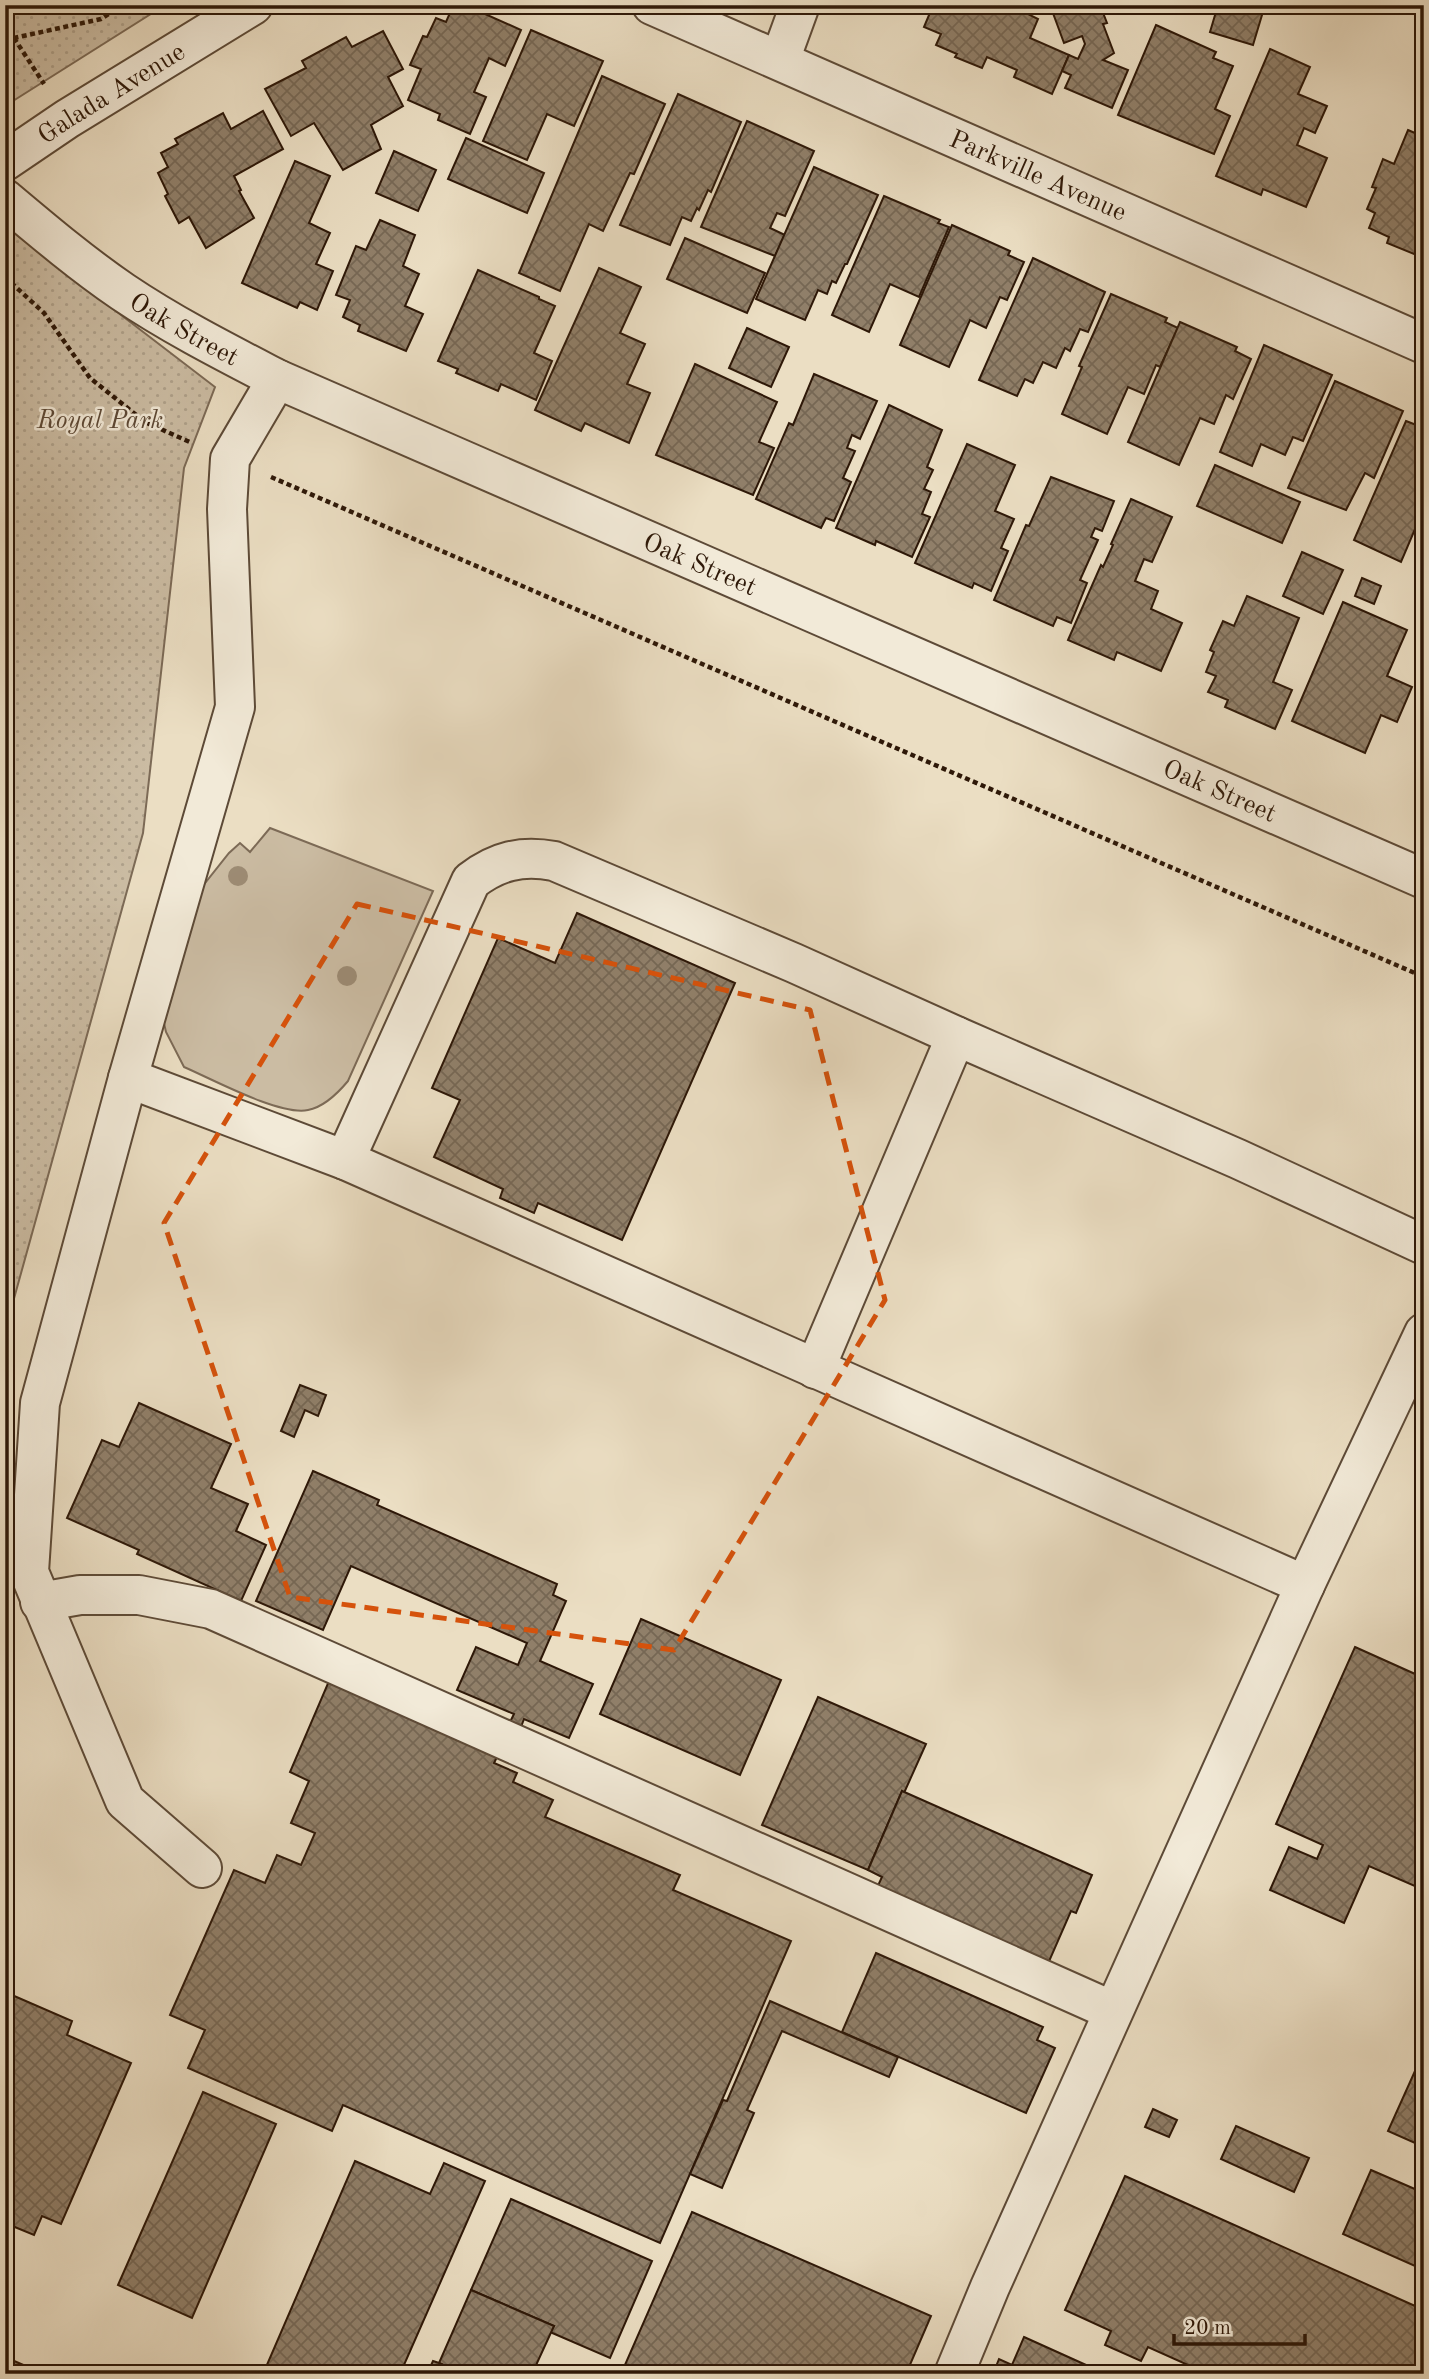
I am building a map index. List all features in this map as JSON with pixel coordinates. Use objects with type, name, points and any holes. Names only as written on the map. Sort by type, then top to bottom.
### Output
[{"type":"street","name":"Galada Avenue","points":[[5,161],[67,119],[253,5]]},
{"type":"street","name":"Parkville Avenue","points":[[652,5],[1424,344]]},
{"type":"street","points":[[780,60],[800,5]]},
{"type":"street","name":"Oak Street","points":[[5,199],[62,247],[123,292],[198,339],[277,379],[1424,879]]},
{"type":"street","points":[[202,1868],[125,1801],[29,1572],[40,1403],[128,1078],[235,707],[227,509],[230,459],[277,379]]},
{"type":"street","points":[[345,1160],[471,881],[501,862],[536,858],[554,861],[794,963],[1238,1159],[1424,1245]]},
{"type":"street","points":[[815,1369],[956,1036]]},
{"type":"street","points":[[128,1078],[345,1160],[1305,1585]]},
{"type":"street","points":[[954,2374],[990,2287],[1305,1585],[1424,1333]]},
{"type":"street","points":[[40,1602],[80,1595],[139,1595],[211,1609],[1113,2011]]},
{"type":"path","points":[[5,37],[14,38],[101,19],[122,5]]},
{"type":"path","points":[[14,38],[67,119]]},
{"type":"path","points":[[5,277],[44,313],[90,377],[145,422],[1424,977]]},
{"type":"highlighted area","points":[[357,904],[810,1010],[885,1300],[674,1650],[290,1597],[164,1223]]},
{"type":"green space","points":[[5,5],[165,5],[5,106]]},
{"type":"green space","name":"Royal Park","points":[[5,226],[215,387],[184,468],[143,833],[5,1331]]},
{"type":"green space","points":[[270,828],[433,891],[348,1081],[325,1103],[308,1110],[296,1110],[264,1102],[184,1067],[166,1032],[163,1019],[202,887],[240,843],[250,852]]},
{"type":"building","points":[[928,5],[1010,5],[1038,19],[1030,38],[1069,55],[1052,94],[1014,77],[1017,70],[987,57],[982,68],[955,57],[957,54],[936,45],[941,34],[924,27],[932,8]]},
{"type":"building","points":[[1050,5],[1100,5],[1107,23],[1103,24],[1114,53],[1103,60],[1128,70],[1112,108],[1065,88],[1071,75],[1062,71],[1069,55],[1078,59],[1085,44],[1082,36],[1064,43]]},
{"type":"building","points":[[1218,5],[1265,5],[1253,45],[1210,32]]},
{"type":"building","points":[[1414,5],[1424,5],[1424,40],[1418,40]]},
{"type":"building","points":[[453,6],[472,14],[474,9],[521,30],[505,66],[489,58],[474,92],[486,97],[470,134],[438,120],[440,114],[408,100],[421,69],[410,65],[423,36],[427,37],[436,18],[446,22]]},
{"type":"building","points":[[1156,25],[1216,52],[1213,58],[1233,66],[1215,109],[1230,116],[1214,154],[1118,115]]},
{"type":"building","points":[[531,30],[603,61],[574,126],[547,114],[527,160],[483,141]]},
{"type":"building","points":[[383,31],[403,69],[388,77],[403,106],[371,125],[381,149],[343,170],[314,123],[291,136],[265,89],[306,68],[302,61],[346,37],[352,47]]},
{"type":"building","points":[[1418,40],[1424,40],[1424,90],[1422,90]]},
{"type":"building","points":[[1270,49],[1310,67],[1298,94],[1327,106],[1315,133],[1304,128],[1297,145],[1327,158],[1306,207],[1263,189],[1261,195],[1216,176]]},
{"type":"building","points":[[602,76],[665,104],[634,174],[630,173],[603,231],[589,224],[560,291],[519,273]]},
{"type":"building","points":[[678,94],[741,122],[711,192],[708,190],[691,221],[682,217],[670,245],[620,225]]},
{"type":"building","points":[[263,111],[283,149],[234,176],[254,218],[206,248],[189,217],[179,223],[165,196],[168,194],[158,173],[168,167],[161,153],[178,144],[175,139],[223,113],[231,129]]},
{"type":"building","points":[[747,121],[814,151],[785,216],[777,213],[770,228],[785,235],[775,256],[701,227]]},
{"type":"building","points":[[1408,130],[1424,137],[1424,258],[1387,243],[1389,237],[1369,228],[1375,213],[1367,209],[1376,188],[1372,187],[1383,159],[1394,164]]},
{"type":"building","points":[[466,138],[544,173],[527,213],[448,179]]},
{"type":"building","points":[[394,151],[436,170],[418,211],[376,193]]},
{"type":"building","points":[[295,161],[330,176],[309,223],[330,233],[316,264],[333,271],[317,310],[300,302],[297,308],[242,283]]},
{"type":"building","points":[[814,167],[878,195],[836,283],[832,281],[827,294],[818,290],[805,320],[756,299]]},
{"type":"building","points":[[884,196],[940,220],[938,223],[949,227],[919,297],[890,284],[869,332],[832,315]]},
{"type":"building","points":[[380,220],[415,235],[403,266],[419,274],[405,306],[423,314],[406,351],[358,331],[360,325],[343,317],[350,300],[336,295],[356,246],[366,250]]},
{"type":"building","points":[[952,225],[1010,251],[1008,255],[1024,262],[1007,300],[1000,297],[986,328],[970,320],[949,367],[900,345]]},
{"type":"building","points":[[685,238],[765,273],[747,313],[667,279]]},
{"type":"building","points":[[1033,258],[1105,292],[1088,332],[1080,329],[1070,351],[1065,348],[1056,368],[1043,362],[1033,383],[1025,379],[1017,396],[979,380]]},
{"type":"building","points":[[599,268],[641,287],[620,333],[645,344],[627,384],[650,393],[629,443],[585,423],[581,431],[535,410]]},
{"type":"building","points":[[478,270],[555,306],[534,353],[552,361],[536,400],[501,384],[498,391],[456,373],[458,369],[438,361]]},
{"type":"building","points":[[1111,294],[1167,318],[1165,322],[1178,328],[1160,367],[1156,365],[1144,394],[1128,387],[1107,434],[1062,414],[1082,367],[1079,366]]},
{"type":"building","points":[[1180,322],[1237,347],[1235,351],[1251,359],[1233,399],[1226,395],[1214,424],[1200,418],[1179,465],[1128,442]]},
{"type":"building","points":[[747,328],[789,347],[771,387],[729,368]]},
{"type":"building","points":[[1264,345],[1332,375],[1303,441],[1293,437],[1285,455],[1261,444],[1252,466],[1220,452]]},
{"type":"building","points":[[695,364],[777,402],[759,442],[774,448],[753,495],[656,455]]},
{"type":"building","points":[[814,374],[877,401],[860,439],[852,435],[847,448],[855,451],[843,478],[851,482],[834,521],[826,518],[821,528],[756,499],[789,423],[793,425]]},
{"type":"building","points":[[1335,381],[1403,411],[1374,478],[1365,473],[1346,510],[1288,488]]},
{"type":"building","points":[[889,405],[942,430],[927,467],[933,470],[924,489],[931,492],[922,514],[930,517],[912,557],[876,541],[875,545],[836,528]]},
{"type":"building","points":[[1406,421],[1424,428],[1424,516],[1421,515],[1401,562],[1354,540]]},
{"type":"building","points":[[967,444],[1015,465],[995,511],[1014,519],[1001,548],[1008,551],[991,591],[974,583],[972,588],[915,563]]},
{"type":"building","points":[[1215,465],[1300,502],[1282,543],[1197,506]]},
{"type":"building","points":[[1051,477],[1114,501],[1102,531],[1095,528],[1091,537],[1098,540],[1080,580],[1087,583],[1071,623],[1057,617],[1053,626],[994,600],[1026,525],[1029,526]]},
{"type":"building","points":[[1131,499],[1172,517],[1152,562],[1144,559],[1135,581],[1158,591],[1151,609],[1182,623],[1161,671],[1117,652],[1114,660],[1068,640],[1101,565],[1103,567],[1113,545],[1111,544]]},
{"type":"building","points":[[1302,552],[1343,570],[1323,614],[1283,596]]},
{"type":"building","points":[[1362,578],[1381,586],[1374,604],[1355,596]]},
{"type":"building","points":[[1247,596],[1299,618],[1273,682],[1292,690],[1275,729],[1225,707],[1228,700],[1208,692],[1216,676],[1206,672],[1214,652],[1210,650],[1223,621],[1234,626]]},
{"type":"building","points":[[1343,602],[1407,630],[1387,676],[1412,687],[1397,722],[1381,715],[1365,753],[1292,721]]},
{"type":"building","points":[[577,913],[735,983],[622,1240],[538,1203],[534,1213],[500,1198],[503,1189],[434,1157],[460,1100],[432,1088],[498,938],[555,963]]},
{"type":"building","points":[[300,1385],[326,1395],[318,1416],[305,1410],[294,1437],[281,1431]]},
{"type":"building","points":[[139,1403],[231,1444],[211,1488],[248,1504],[236,1531],[266,1545],[241,1601],[137,1554],[139,1550],[67,1518],[102,1440],[119,1447]]},
{"type":"building","points":[[313,1471],[379,1500],[377,1505],[557,1584],[553,1595],[566,1601],[540,1661],[593,1684],[569,1738],[524,1719],[521,1727],[510,1722],[514,1714],[457,1690],[476,1647],[518,1665],[527,1643],[351,1566],[323,1630],[256,1601]]},
{"type":"building","points":[[641,1619],[781,1680],[740,1775],[600,1714]]},
{"type":"building","points":[[1355,1647],[1424,1678],[1424,1890],[1369,1866],[1344,1923],[1270,1890],[1289,1847],[1317,1859],[1323,1845],[1276,1824]]},
{"type":"building","points":[[329,1681],[498,1755],[494,1763],[517,1773],[513,1782],[553,1800],[545,1817],[680,1875],[673,1890],[791,1941],[660,2243],[343,2105],[332,2131],[188,2068],[205,2030],[170,2015],[234,1870],[265,1883],[277,1855],[301,1865],[315,1833],[291,1823],[309,1781],[290,1772]]},
{"type":"building","points":[[818,1697],[926,1744],[904,1793],[902,1791],[868,1870],[762,1825]]},
{"type":"building","points":[[902,1791],[1092,1875],[1076,1913],[1071,1911],[1047,1966],[876,1890],[882,1877],[868,1870]]},
{"type":"building","points":[[876,1953],[1043,2027],[1037,2040],[1055,2048],[1026,2113],[842,2032]]},
{"type":"building","points":[[5,1992],[72,2021],[67,2035],[131,2063],[61,2224],[42,2216],[34,2235],[5,2223],[5,2053],[9,2045],[5,2043]]},
{"type":"building","points":[[770,2001],[898,2057],[889,2077],[782,2031],[747,2110],[754,2113],[722,2188],[690,2174],[723,2100],[727,2101]]},
{"type":"building","points":[[1424,2051],[1424,2147],[1388,2131]]},
{"type":"building","points":[[203,2092],[276,2124],[192,2318],[118,2285]]},
{"type":"building","points":[[1153,2109],[1177,2120],[1169,2137],[1145,2127]]},
{"type":"building","points":[[1236,2126],[1309,2158],[1294,2192],[1221,2159]]},
{"type":"building","points":[[355,2161],[430,2194],[444,2163],[485,2181],[400,2374],[263,2374]]},
{"type":"building","points":[[1371,2170],[1424,2193],[1424,2270],[1343,2234]]},
{"type":"building","points":[[1125,2176],[1424,2310],[1424,2374],[1208,2374],[1148,2347],[1141,2361],[1105,2345],[1111,2331],[1065,2310]]},
{"type":"building","points":[[511,2199],[652,2261],[610,2358],[550,2332],[554,2326],[471,2290]]},
{"type":"building","points":[[692,2212],[931,2316],[906,2374],[621,2374]]},
{"type":"building","points":[[471,2290],[554,2326],[532,2374],[463,2374],[439,2363]]},
{"type":"building","points":[[1024,2337],[1106,2374],[993,2374],[999,2359],[1012,2365]]},
{"type":"building","points":[[5,2357],[44,2374],[5,2374]]},
{"type":"building","points":[[433,2361],[439,2363],[463,2374],[427,2374]]}]
